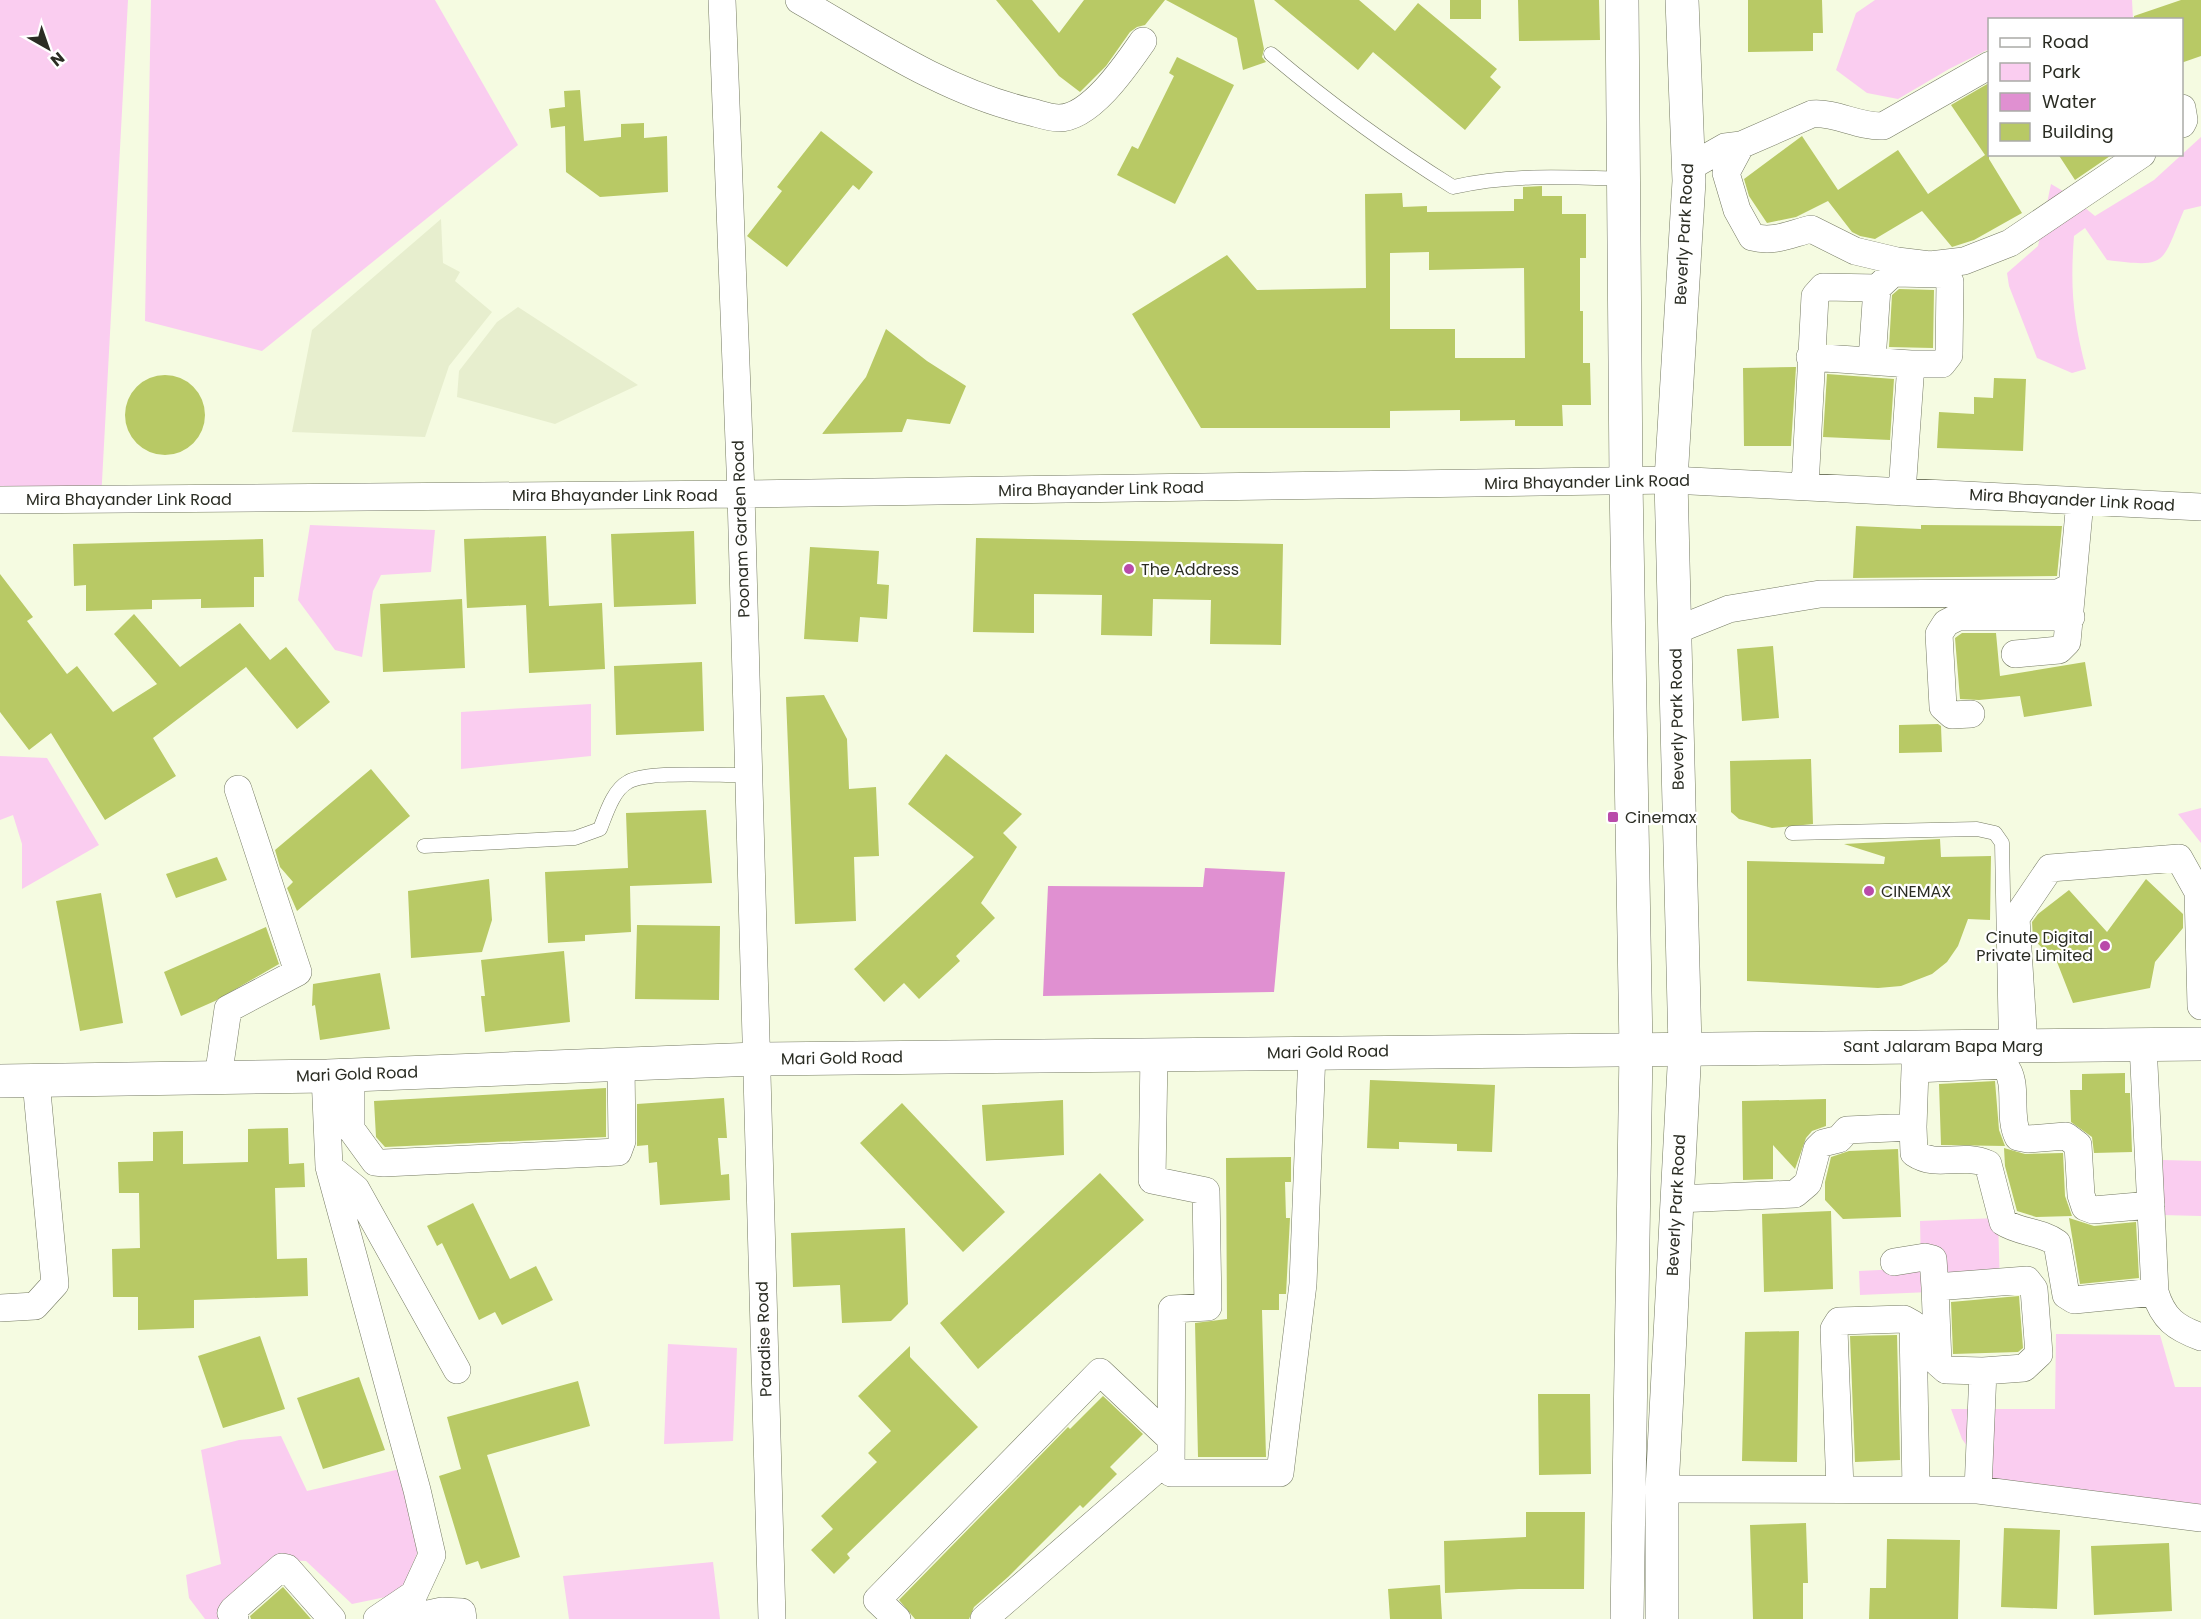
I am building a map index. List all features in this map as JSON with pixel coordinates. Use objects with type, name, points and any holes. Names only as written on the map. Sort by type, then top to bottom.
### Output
[{"type":"main road","points":[[1622,0],[1626,481],[1636,1049],[1627,1619]]},
{"type":"main road","name":"Beverly Park Road","points":[[1662,1619],[1662,1489],[1685,1048],[1671,480],[1688,168],[1682,0]]},
{"type":"main road","name":"Sant Jalaram Bapa Marg","points":[[1685,1048],[1915,1058],[2015,1046],[2201,1044]]},
{"type":"main road","name":"Mari Gold Road","points":[[0,1081],[338,1075],[756,1059],[1685,1048]]},
{"type":"street","name":"Poonam Garden Road","points":[[722,0],[741,494],[756,1059]]},
{"type":"street","points":[[799,0],[933,77],[1009,106],[1060,119],[1085,108],[1113,84],[1143,41]]},
{"type":"street","points":[[1688,168],[1725,147],[1741,145],[1812,114],[1824,113],[1872,126],[1883,126],[1988,67]]},
{"type":"street","points":[[1741,145],[1726,173],[1737,210],[1752,237],[1765,241],[1789,237],[1811,229],[1855,251],[1930,265],[1964,261],[2010,243],[2139,156]]},
{"type":"street","points":[[1810,357],[1942,364],[1949,355],[1950,282],[1943,274],[1893,273],[1877,288],[1872,360]]},
{"type":"street","points":[[1804,487],[1815,296],[1823,287],[1877,288]]},
{"type":"street","points":[[1902,492],[1911,364]]},
{"type":"street","name":"Mira Bhayander Link Road","points":[[0,500],[741,494],[1671,480],[2201,507]]},
{"type":"street","points":[[2014,654],[2060,650],[2067,642],[2080,501]]},
{"type":"street","points":[[1674,631],[1729,609],[1820,594],[2058,592],[2066,589]]},
{"type":"street","points":[[1971,714],[1952,715],[1943,707],[1939,634],[1946,622],[1958,617],[2071,617]]},
{"type":"street","points":[[218,1078],[228,1009],[298,972],[238,789]]},
{"type":"street","points":[[2015,1046],[2016,918],[2050,868],[2180,858],[2199,892],[2201,1006]]},
{"type":"street","points":[[2143,1044],[2145,1206],[2150,1293],[2176,1328],[2201,1337]]},
{"type":"street","points":[[1154,1054],[1152,1180],[1206,1191],[1208,1307],[1172,1309],[1171,1473],[1280,1473],[1303,1284],[1312,1052]]},
{"type":"street","points":[[2145,1206],[2093,1210],[2085,1207],[2081,1195],[2078,1145],[2066,1136],[2028,1139],[2018,1137],[2013,1127],[2011,1072],[2004,1065],[1915,1058],[1914,1153],[1926,1161],[1975,1158],[1988,1164],[2003,1222],[2012,1228],[2045,1235],[2057,1243],[2066,1295],[2074,1300],[2150,1293]]},
{"type":"street","name":"Paradise Road","points":[[756,1059],[772,1619]]},
{"type":"street","points":[[338,1075],[351,1129],[375,1162],[384,1163],[618,1152],[622,1141],[621,1064]]},
{"type":"street","points":[[338,1075],[329,1167],[417,1490],[432,1555],[414,1594],[378,1619]]},
{"type":"street","points":[[0,1308],[35,1306],[49,1294],[55,1284],[36,1081]]},
{"type":"street","points":[[1676,1199],[1795,1194],[1808,1183],[1817,1149],[1823,1143],[1833,1142],[1847,1130],[1913,1127]]},
{"type":"street","points":[[329,1167],[356,1189],[457,1370]]},
{"type":"street","points":[[1894,1262],[1925,1257],[1933,1259],[1938,1363],[1946,1370],[1983,1371],[2024,1368],[2039,1354],[2034,1289],[2026,1280],[1935,1287]]},
{"type":"street","points":[[1840,1490],[1834,1329],[1839,1321],[1904,1318],[1913,1324],[1916,1490]]},
{"type":"street","points":[[1978,1490],[1983,1371]]},
{"type":"street","points":[[897,1619],[877,1600],[1100,1372],[1171,1448]]},
{"type":"street","points":[[984,1619],[1171,1448]]},
{"type":"street","points":[[1662,1489],[1978,1490],[2201,1518]]},
{"type":"street","points":[[235,1619],[231,1613],[233,1610],[282,1567],[287,1568],[332,1619]]},
{"type":"street","points":[[405,1619],[442,1611],[462,1612],[463,1619]]},
{"type":"lane","points":[[1271,54],[1323,98],[1392,149],[1453,187],[1482,180],[1533,176],[1625,179]]},
{"type":"lane","points":[[424,846],[575,838],[600,829],[615,796],[628,782],[653,776],[748,776]]},
{"type":"lane","points":[[1792,833],[1977,829],[1995,833],[2002,843],[2015,1046]]},
{"type":"shaded area","points":[[441,219],[443,263],[460,272],[455,281],[492,312],[449,366],[425,437],[292,432],[312,330]]},
{"type":"shaded area","points":[[518,307],[638,385],[555,424],[457,397],[459,371],[497,322]]},
{"type":"green space","points":[[0,0],[128,0],[101,500],[0,500]]},
{"type":"green space","points":[[151,0],[435,0],[518,145],[262,351],[145,321]]},
{"type":"green space","points":[[1875,0],[2132,0],[2133,18],[1988,18],[1988,50],[1898,99],[1867,93],[1836,70],[1856,13]]},
{"type":"green space","points":[[2201,137],[2201,206],[2184,210],[2166,252],[2160,258],[2153,262],[2142,263],[2107,260],[2085,228],[2074,236],[2072,272],[2074,303],[2086,369],[2072,373],[2037,358],[2009,286],[2007,273],[2038,246],[2051,184],[2068,194],[2095,216],[2154,180],[2183,156]]},
{"type":"green space","points":[[310,525],[435,530],[431,572],[381,575],[373,591],[362,657],[335,650],[298,600]]},
{"type":"green space","points":[[591,704],[591,756],[461,769],[461,712]]},
{"type":"green space","points":[[0,756],[47,758],[99,845],[22,889],[22,844],[13,815],[0,820]]},
{"type":"green space","points":[[2201,808],[2201,843],[2178,814]]},
{"type":"green space","points":[[2163,1160],[2201,1161],[2201,1216],[2162,1215]]},
{"type":"green space","points":[[1998,1218],[2000,1289],[1860,1295],[1859,1271],[1921,1268],[1920,1221]]},
{"type":"green space","points":[[2056,1334],[2160,1335],[2175,1387],[2201,1387],[2201,1504],[2006,1501],[1962,1439],[1951,1409],[2055,1409]]},
{"type":"green space","points":[[668,1344],[737,1348],[733,1441],[664,1444]]},
{"type":"green space","points":[[281,1436],[307,1491],[400,1469],[421,1544],[400,1594],[352,1604],[306,1561],[286,1560],[226,1619],[205,1619],[189,1598],[186,1575],[221,1564],[201,1450],[239,1440]]},
{"type":"green space","points":[[713,1562],[720,1619],[569,1619],[563,1576]]},
{"type":"water","points":[[1205,868],[1285,872],[1274,992],[1043,996],[1048,886],[1203,887]]},
{"type":"building","points":[[996,0],[1032,0],[1059,33],[1084,0],[1165,0],[1145,25],[1130,32],[1106,66],[1080,92],[1059,76]]},
{"type":"building","points":[[1166,0],[1254,0],[1264,49],[1262,57],[1266,62],[1243,70],[1237,38]]},
{"type":"building","points":[[1274,0],[1359,0],[1395,31],[1418,3],[1497,69],[1490,77],[1501,87],[1465,130],[1373,52],[1358,70]]},
{"type":"building","points":[[1450,0],[1481,0],[1481,19],[1450,19]]},
{"type":"building","points":[[1518,0],[1599,0],[1600,40],[1519,41]]},
{"type":"building","points":[[1748,0],[1822,0],[1823,33],[1813,33],[1813,51],[1748,52]]},
{"type":"building","points":[[2181,0],[2201,0],[2201,56],[2183,62],[2183,18],[2134,18],[2134,16]]},
{"type":"building","points":[[1177,57],[1234,85],[1175,204],[1117,175],[1132,146],[1138,149],[1174,76],[1169,73]]},
{"type":"building","points":[[1988,84],[1988,156],[2022,213],[1974,240],[1952,247],[1922,211],[1875,239],[1860,236],[1852,232],[1828,201],[1796,217],[1767,223],[1749,196],[1744,179],[1802,136],[1838,190],[1898,150],[1928,194],[1985,155],[1951,105]]},
{"type":"building","points":[[580,90],[584,141],[621,137],[621,124],[644,123],[644,138],[667,136],[668,192],[600,197],[566,172],[565,126],[551,128],[549,109],[565,107],[564,91]]},
{"type":"building","points":[[821,131],[873,172],[859,190],[853,185],[787,267],[747,236],[782,191],[777,187]]},
{"type":"building","points":[[2059,156],[2110,156],[2075,180]]},
{"type":"building","points":[[1542,186],[1542,196],[1562,196],[1562,214],[1586,214],[1586,258],[1580,258],[1580,311],[1583,311],[1583,363],[1590,363],[1591,405],[1562,405],[1563,426],[1515,426],[1515,420],[1460,421],[1460,410],[1390,411],[1390,428],[1201,428],[1132,314],[1227,255],[1257,290],[1366,288],[1365,194],[1402,193],[1403,207],[1427,206],[1427,212],[1514,211],[1514,199],[1523,199],[1523,187]],"holes":[[[1429,252],[1429,270],[1524,268],[1525,358],[1455,358],[1455,329],[1390,329],[1390,253]]]},
{"type":"building","points":[[1899,289],[1934,290],[1933,348],[1889,347],[1892,295]]},
{"type":"building","points":[[886,329],[927,361],[966,386],[950,424],[907,419],[902,432],[822,434],[866,377]]},
{"type":"building","points":[[1796,367],[1791,446],[1744,446],[1743,368]]},
{"type":"building","points":[[1827,374],[1894,379],[1890,440],[1823,437]]},
{"type":"building","points":[[157,375],[173,375],[194,386],[205,407],[205,423],[194,444],[173,455],[157,455],[143,449],[131,437],[125,423],[125,407],[131,393],[143,381]]},
{"type":"building","points":[[1994,378],[2026,379],[2023,451],[1937,448],[1939,412],[1974,414],[1974,397],[1993,398]]},
{"type":"building","points":[[1921,525],[2062,526],[2057,576],[1853,578],[1856,526],[1921,529]]},
{"type":"building","points":[[694,531],[696,604],[614,607],[611,534]]},
{"type":"building","points":[[546,536],[549,606],[602,603],[605,669],[529,673],[526,605],[467,608],[464,539]]},
{"type":"building","name":"The Address","points":[[976,538],[1283,544],[1281,645],[1210,644],[1211,600],[1153,599],[1152,636],[1101,635],[1102,595],[1034,594],[1034,633],[973,632]]},
{"type":"building","points":[[263,539],[264,577],[254,577],[254,607],[201,608],[201,599],[152,600],[152,609],[86,611],[86,585],[74,586],[73,544]]},
{"type":"building","points":[[810,547],[879,551],[877,584],[889,585],[887,619],[860,617],[858,642],[804,639]]},
{"type":"building","points":[[0,574],[33,617],[27,621],[67,674],[77,666],[113,712],[157,684],[114,634],[134,614],[180,667],[240,623],[270,660],[286,647],[330,702],[297,729],[246,667],[153,738],[176,776],[105,820],[51,733],[29,750],[0,712]]},
{"type":"building","points":[[462,599],[465,668],[383,672],[380,604]]},
{"type":"building","points":[[1962,633],[1996,633],[2000,676],[2085,662],[2092,706],[2024,717],[2020,696],[1979,700],[1960,699],[1955,638]]},
{"type":"building","points":[[1773,646],[1779,718],[1742,721],[1737,649]]},
{"type":"building","points":[[702,662],[704,731],[616,735],[614,666]]},
{"type":"building","points":[[824,695],[847,739],[849,789],[876,787],[879,856],[854,857],[856,921],[795,924],[786,697]]},
{"type":"building","points":[[1938,724],[1941,726],[1942,752],[1899,753],[1899,725]]},
{"type":"building","points":[[946,754],[1022,814],[1003,833],[1017,847],[981,903],[995,918],[956,956],[960,961],[919,999],[904,983],[884,1002],[854,969],[974,857],[908,804]]},
{"type":"building","points":[[1811,759],[1813,824],[1772,828],[1739,819],[1731,812],[1730,761]]},
{"type":"building","points":[[371,769],[410,816],[297,911],[287,888],[293,882],[280,867],[275,850]]},
{"type":"building","points":[[706,810],[712,883],[630,886],[631,932],[585,935],[585,941],[548,943],[545,872],[628,868],[626,813]]},
{"type":"building","name":"CINEMAX","points":[[1940,839],[1941,857],[1991,856],[1990,920],[1968,919],[1958,946],[1947,962],[1932,974],[1901,986],[1878,988],[1747,981],[1747,861],[1884,864],[1885,857],[1844,844]]},
{"type":"building","points":[[217,857],[227,880],[176,898],[166,874]]},
{"type":"building","points":[[489,879],[492,920],[482,952],[411,958],[408,891]]},
{"type":"building","name":"Cinute Digital Private Limited","points":[[2146,879],[2183,914],[2183,928],[2155,962],[2150,988],[2073,1003],[2057,962],[2033,939],[2032,922],[2038,914],[2069,890],[2107,932]]},
{"type":"building","points":[[101,893],[123,1023],[80,1031],[56,901]]},
{"type":"building","points":[[637,925],[720,926],[719,1000],[635,999]]},
{"type":"building","points":[[266,927],[279,964],[215,1001],[181,1016],[164,972]]},
{"type":"building","points":[[564,951],[570,1022],[485,1032],[481,996],[485,996],[481,960]]},
{"type":"building","points":[[380,973],[390,1029],[320,1040],[315,1005],[312,1006],[313,984]]},
{"type":"building","points":[[2125,1073],[2125,1093],[2130,1093],[2132,1152],[2094,1153],[2092,1137],[2071,1122],[2070,1090],[2082,1090],[2082,1074]]},
{"type":"building","points":[[1370,1080],[1495,1085],[1492,1152],[1457,1151],[1457,1144],[1399,1142],[1399,1149],[1367,1148]]},
{"type":"building","points":[[1995,1081],[1999,1130],[2005,1146],[1941,1145],[1939,1084]]},
{"type":"building","points":[[606,1088],[606,1137],[385,1147],[376,1137],[374,1101]]},
{"type":"building","points":[[724,1098],[727,1138],[718,1138],[721,1175],[729,1174],[730,1200],[660,1205],[657,1162],[649,1163],[648,1145],[637,1146],[637,1104]]},
{"type":"building","points":[[1826,1099],[1826,1126],[1812,1131],[1806,1138],[1795,1169],[1773,1145],[1773,1179],[1743,1180],[1742,1101]]},
{"type":"building","points":[[1063,1100],[1064,1155],[986,1161],[982,1105]]},
{"type":"building","points":[[902,1103],[1005,1212],[963,1252],[860,1143]]},
{"type":"building","points":[[288,1128],[289,1164],[304,1163],[305,1187],[275,1188],[277,1259],[307,1258],[308,1296],[194,1300],[194,1328],[138,1330],[138,1297],[113,1297],[112,1249],[140,1248],[139,1193],[119,1193],[118,1162],[153,1161],[153,1132],[183,1131],[183,1164],[248,1162],[248,1129]]},
{"type":"building","points":[[2004,1148],[2025,1154],[2063,1153],[2065,1196],[2072,1216],[2036,1217],[2017,1211],[2005,1166]]},
{"type":"building","points":[[1898,1149],[1901,1217],[1843,1219],[1825,1200],[1825,1182],[1831,1157],[1849,1151]]},
{"type":"building","points":[[1291,1157],[1291,1182],[1285,1182],[1286,1218],[1290,1218],[1286,1294],[1279,1294],[1279,1310],[1262,1310],[1266,1457],[1198,1457],[1195,1323],[1227,1319],[1226,1158]]},
{"type":"building","points":[[1100,1173],[1144,1220],[978,1369],[940,1323]]},
{"type":"building","points":[[473,1203],[510,1279],[536,1266],[553,1300],[502,1325],[495,1312],[479,1320],[442,1243],[437,1246],[427,1226]]},
{"type":"building","points":[[1831,1211],[1833,1289],[1764,1292],[1762,1214]]},
{"type":"building","points":[[2069,1218],[2094,1226],[2136,1222],[2139,1278],[2080,1284]]},
{"type":"building","points":[[905,1228],[908,1304],[891,1321],[842,1323],[840,1285],[793,1287],[791,1233]]},
{"type":"building","points":[[2019,1296],[2023,1348],[2018,1352],[1953,1354],[1951,1302]]},
{"type":"building","points":[[1799,1331],[1797,1462],[1742,1461],[1745,1332]]},
{"type":"building","points":[[1897,1335],[1900,1460],[1855,1462],[1850,1336]]},
{"type":"building","points":[[260,1336],[285,1409],[223,1428],[198,1356]]},
{"type":"building","points":[[910,1346],[910,1357],[978,1427],[847,1554],[850,1558],[834,1574],[811,1550],[833,1529],[821,1516],[877,1462],[868,1453],[891,1431],[858,1396]]},
{"type":"building","points":[[359,1377],[385,1450],[323,1469],[297,1398]]},
{"type":"building","points":[[578,1381],[590,1426],[487,1455],[520,1557],[481,1569],[478,1561],[466,1565],[439,1476],[461,1469],[447,1417]]},
{"type":"building","points":[[1538,1394],[1590,1394],[1591,1474],[1539,1475]]},
{"type":"building","points":[[1103,1396],[1143,1434],[1110,1467],[1117,1474],[1083,1508],[1080,1505],[1008,1577],[974,1607],[969,1619],[915,1619],[899,1600],[1068,1427],[1070,1429]]},
{"type":"building","points":[[1526,1512],[1585,1512],[1584,1589],[1519,1589],[1445,1593],[1444,1541],[1526,1537]]},
{"type":"building","points":[[1806,1523],[1808,1583],[1803,1583],[1803,1619],[1753,1619],[1750,1525]]},
{"type":"building","points":[[2004,1528],[2060,1530],[2057,1609],[2001,1607]]},
{"type":"building","points":[[1887,1539],[1960,1540],[1958,1619],[1869,1619],[1870,1588],[1886,1588]]},
{"type":"building","points":[[2169,1543],[2172,1611],[2094,1615],[2091,1546]]},
{"type":"building","points":[[1440,1585],[1442,1619],[1390,1619],[1388,1589]]},
{"type":"building","points":[[283,1587],[311,1619],[251,1619],[250,1616]]},
{"type":"place","name":"The Address","points":[[1129,569]]},
{"type":"place","name":"Cinemax","points":[[1613,817]]},
{"type":"place","name":"CINEMAX","points":[[1869,891]]},
{"type":"place","name":"Cinute Digital Private Limited","points":[[2105,946]]}]
